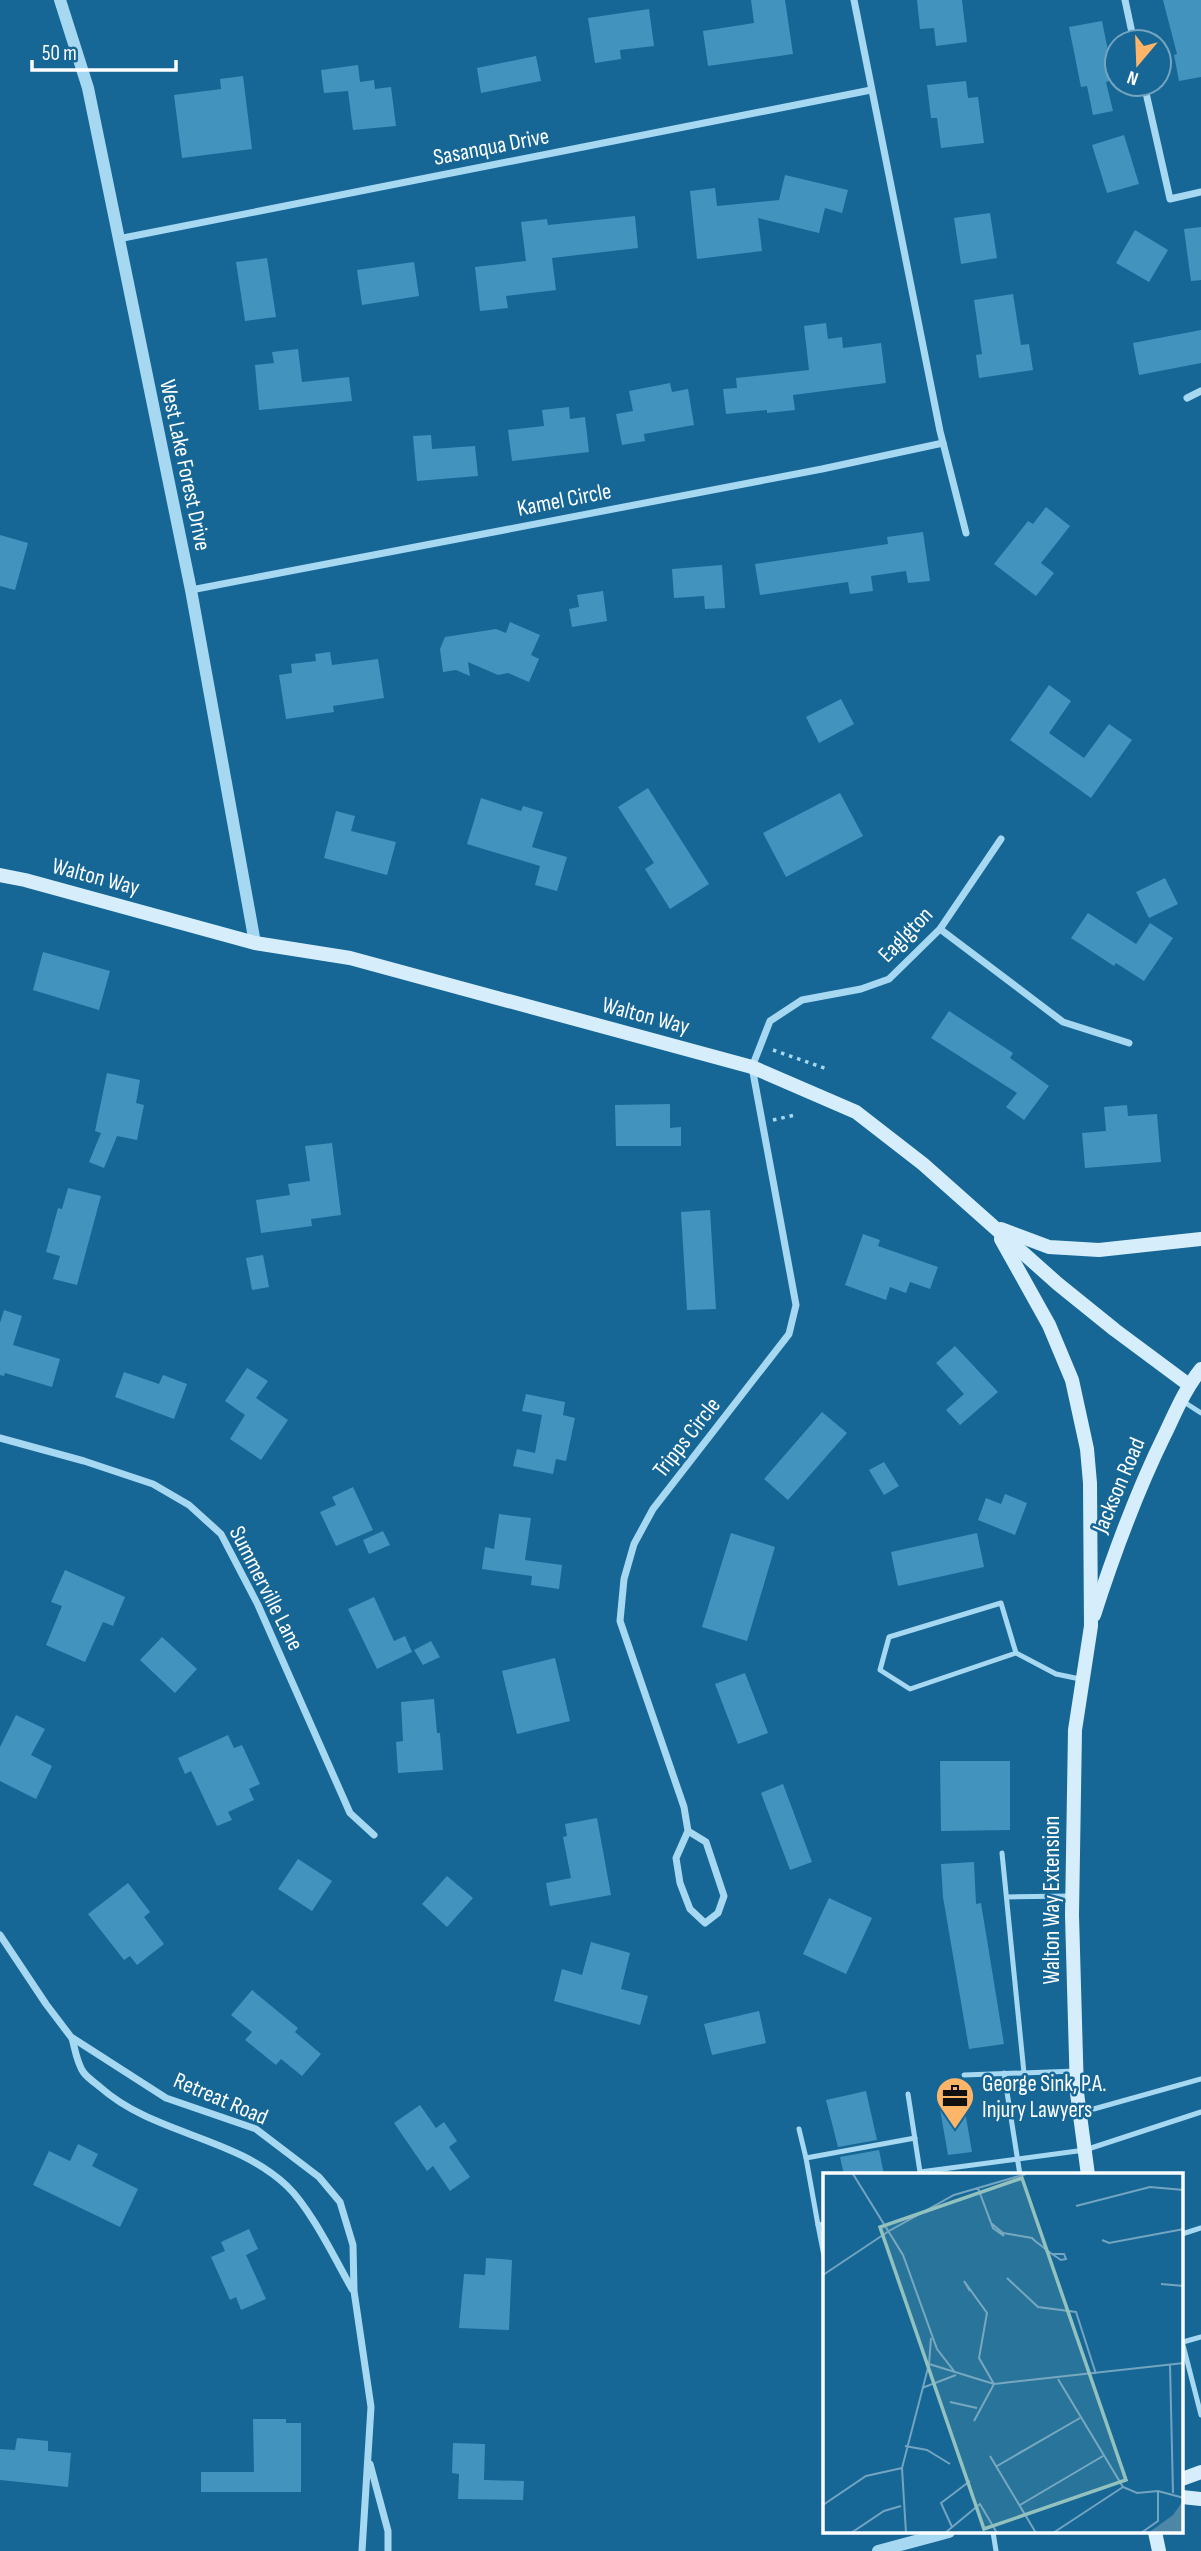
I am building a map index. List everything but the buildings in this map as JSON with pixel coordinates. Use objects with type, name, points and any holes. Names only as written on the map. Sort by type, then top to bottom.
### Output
[{"type":"main road","name":"Walton Way","points":[[0,876],[25,880],[256,943],[350,958],[752,1067],[856,1112],[923,1164],[1068,1292],[1189,1385]]},
{"type":"main road","points":[[993,1226],[1049,1247],[1099,1250],[1201,1238]]},
{"type":"main road","points":[[993,1226],[1049,1325],[1072,1380],[1087,1449],[1090,1483],[1091,1626]]},
{"type":"main road","name":"Jackson Road","points":[[1091,1626],[1120,1535],[1181,1400],[1200,1370]]},
{"type":"main road","name":"Walton Way Extension","points":[[1088,2173],[1076,2071],[1073,1896],[1075,1730],[1091,1626]]},
{"type":"main road","points":[[1184,2478],[1201,2472]]},
{"type":"street","name":"West Lake Forest Drive","points":[[60,0],[88,88],[191,590],[256,943]]},
{"type":"street","points":[[854,0],[943,443],[966,533]]},
{"type":"street","points":[[1125,0],[1131,28]]},
{"type":"street","name":"Sasanqua Drive","points":[[118,239],[871,90]]},
{"type":"street","points":[[1147,98],[1170,199],[1201,192]]},
{"type":"street","points":[[1187,398],[1201,391]]},
{"type":"street","name":"Kamel Circle","points":[[191,590],[822,469],[943,443]]},
{"type":"street","name":"Eaglgton","points":[[752,1067],[770,1021],[802,1000],[861,989],[889,979],[940,929],[1000,839]]},
{"type":"street","points":[[940,929],[1063,1023],[1129,1043]]},
{"type":"street","name":"Tripps Circle","points":[[688,1831],[684,1807],[620,1621],[624,1579],[634,1544],[653,1509],[789,1334],[796,1305],[752,1067]]},
{"type":"street","name":"Summerville Lane","points":[[0,1438],[84,1461],[153,1484],[189,1505],[221,1534],[258,1605],[350,1813],[374,1835]]},
{"type":"street","points":[[688,1831],[706,1842],[724,1896],[718,1913],[705,1923],[690,1909],[680,1883],[676,1858],[688,1831]]},
{"type":"street","name":"Retreat Road","points":[[0,1935],[71,2037],[83,2073],[108,2094],[143,2117],[247,2158],[287,2186],[316,2225],[354,2291]]},
{"type":"street","name":"Retreat Road","points":[[71,2037],[166,2098],[256,2129],[319,2177],[340,2202],[353,2245],[354,2291],[370,2407],[362,2551]]},
{"type":"street","name":"Retreat Road","points":[[369,2457],[388,2531],[388,2551]]},
{"type":"street","points":[[878,2551],[942,2534]]},
{"type":"lane","points":[[1181,1400],[1201,1413]]},
{"type":"lane","points":[[1016,1653],[910,1689],[880,1670],[889,1637],[1001,1603],[1016,1653],[1056,1674],[1083,1680]]},
{"type":"lane","points":[[1002,1853],[1024,2073]]},
{"type":"lane","points":[[1007,1897],[1073,1896]]},
{"type":"lane","points":[[964,2075],[1076,2071]]},
{"type":"lane","points":[[1004,2073],[1020,2173]]},
{"type":"lane","points":[[1079,2113],[1201,2079]]},
{"type":"lane","points":[[908,2094],[921,2173],[1085,2150],[1201,2112]]},
{"type":"lane","points":[[799,2129],[822,2225]]},
{"type":"lane","points":[[806,2158],[915,2138]]},
{"type":"lane","points":[[1184,2233],[1201,2228]]},
{"type":"lane","points":[[1184,2341],[1201,2337]]},
{"type":"lane","points":[[1184,2350],[1201,2414]]},
{"type":"path","points":[[761,1045],[827,1069]]},
{"type":"path","points":[[763,1122],[795,1115]]},
{"type":"place","name":"George Sink, P.A. Injury Lawyers","points":[[955,2130]]}]
